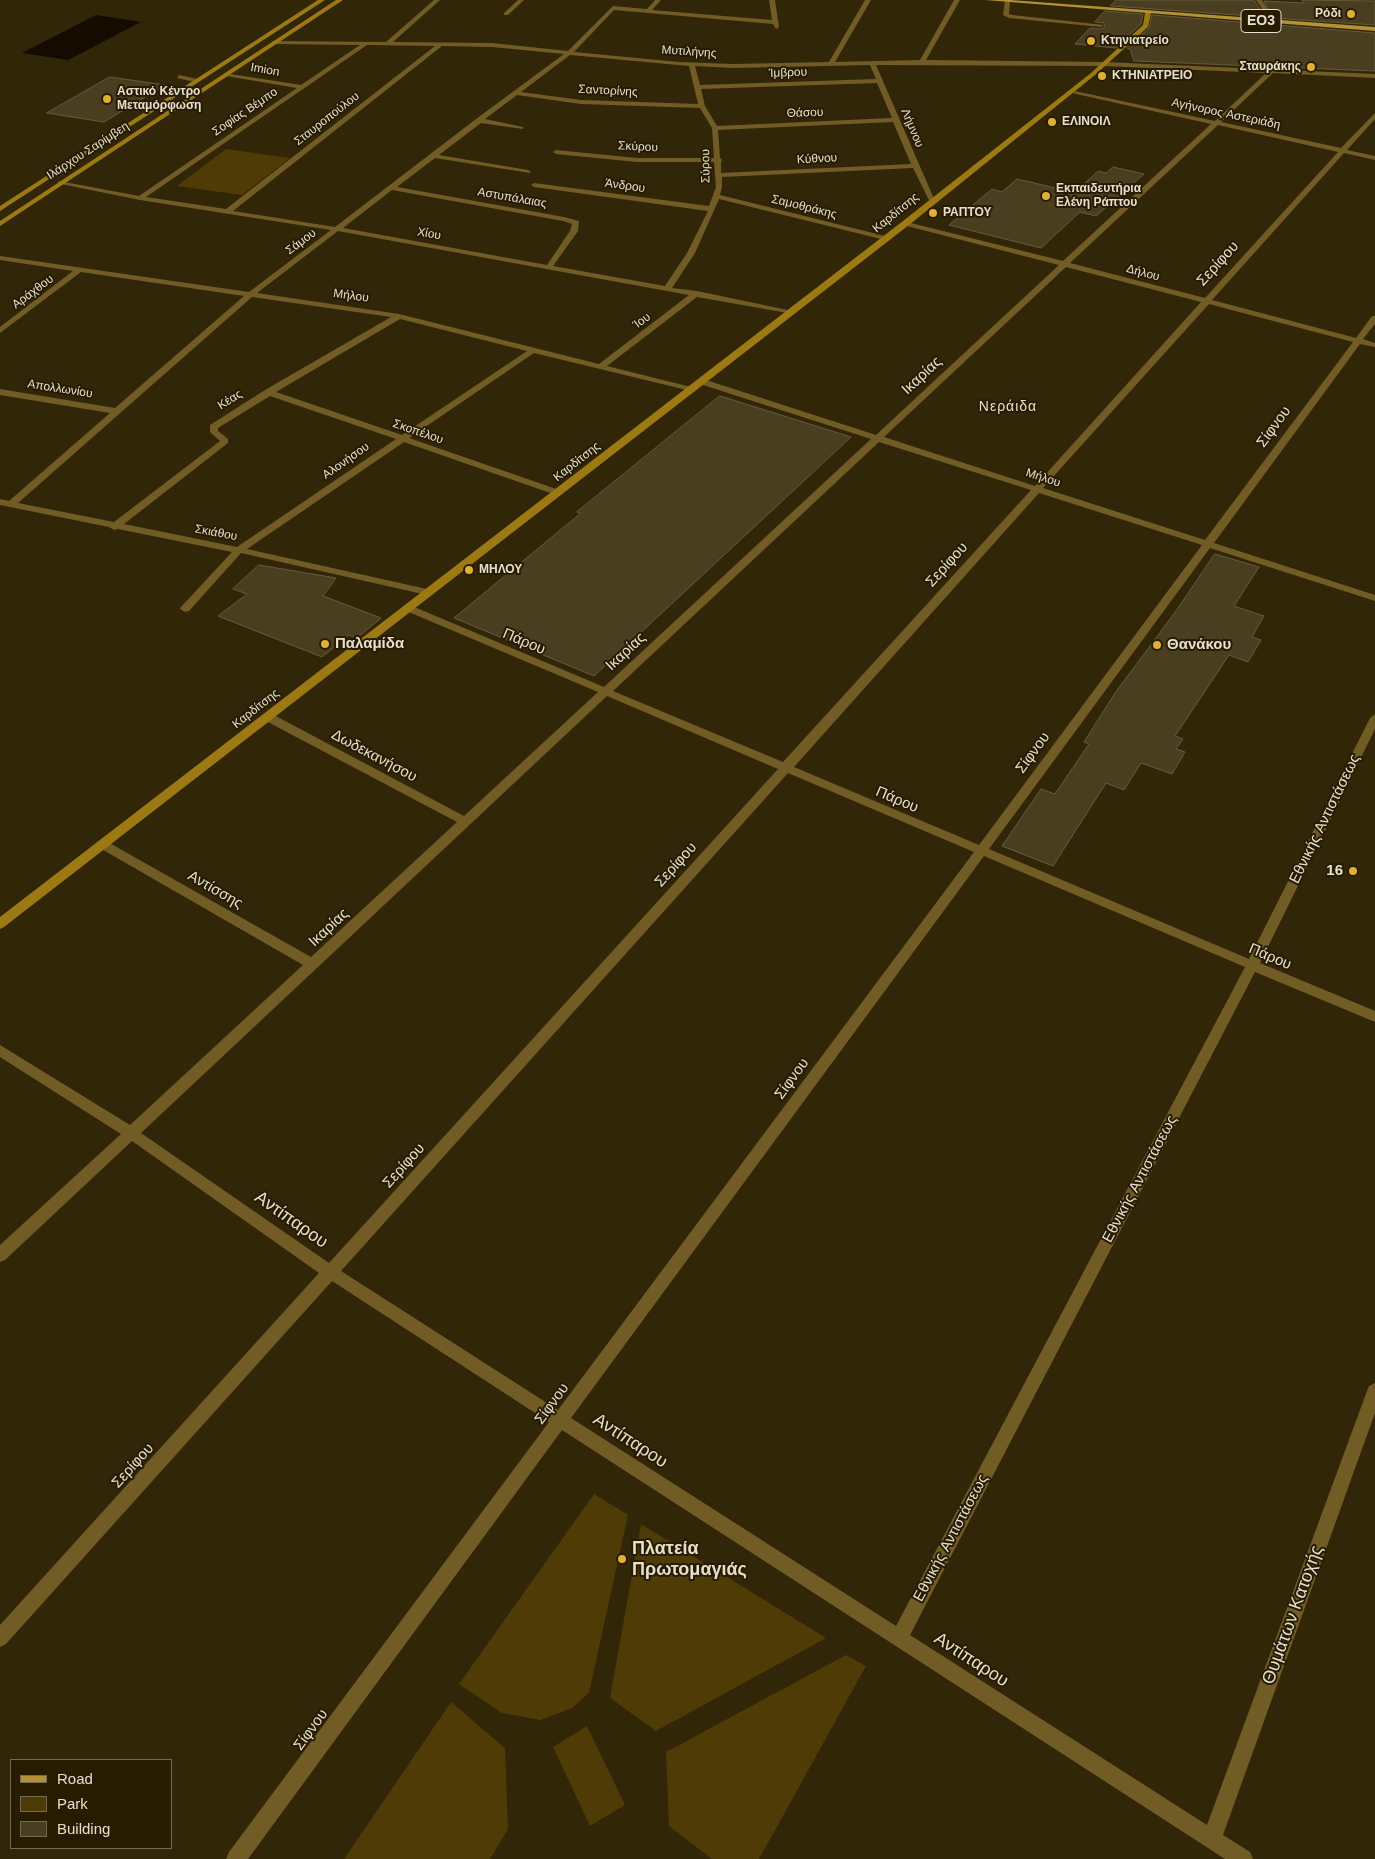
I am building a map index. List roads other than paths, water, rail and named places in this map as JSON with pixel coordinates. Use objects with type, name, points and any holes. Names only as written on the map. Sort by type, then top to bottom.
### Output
[{"type":"main road","name":"Ιλάρχου Σαρίμβεη","points":[[0,209],[195,80],[322,0]]},
{"type":"main road","name":"Ιλάρχου Σαρίμβεη","points":[[0,224],[61,182],[340,0]]},
{"type":"main road","name":"ΕΟ3","points":[[988,0],[1269,15],[1375,24]]},
{"type":"main road","points":[[1068,0],[1146,9]]},
{"type":"main road","name":"ΕΟ3","points":[[1146,9],[1375,29]]},
{"type":"main road","name":"Καρδίτσης","points":[[0,924],[427,592],[703,382],[1072,91],[1146,26],[1146,9]]},
{"type":"street","points":[[386,45],[437,0]]},
{"type":"street","points":[[506,14],[521,0]]},
{"type":"street","points":[[648,11],[658,0]]},
{"type":"street","points":[[648,11],[775,25],[772,0]]},
{"type":"street","points":[[832,64],[868,0]]},
{"type":"street","points":[[922,62],[957,0]]},
{"type":"street","points":[[1259,0],[1269,15]]},
{"type":"street","points":[[1007,2],[1006,15],[1011,17],[1101,25]]},
{"type":"street","name":"Σάμου","points":[[11,504],[251,294],[569,52],[613,8],[648,11]]},
{"type":"street","name":"Μυτιλήνης","points":[[274,42],[364,45],[492,45],[692,65],[762,66],[922,62],[1104,64],[1375,76]]},
{"type":"street","name":"Σταυροπούλου","points":[[227,212],[441,44]]},
{"type":"street","name":"Σοφίας Βέμπο","points":[[140,198],[364,45]]},
{"type":"street","name":"Λήμνου","points":[[872,63],[915,166],[933,200]]},
{"type":"street","name":"Σύρου","points":[[667,289],[691,253],[712,209],[719,175],[715,128],[702,106],[692,65]]},
{"type":"street","name":"Ικαρίας","points":[[0,1255],[1272,72]]},
{"type":"street","name":"Imion","points":[[226,74],[302,87]]},
{"type":"street","points":[[179,77],[195,80]]},
{"type":"street","name":"Ίμβρου","points":[[697,87],[880,81]]},
{"type":"street","name":"Αγήνορος Αστεριάδη","points":[[1072,91],[1375,158]]},
{"type":"street","name":"Σαντορίνης","points":[[514,93],[582,102],[702,106]]},
{"type":"street","name":"Σερίφου","points":[[0,1638],[1375,115]]},
{"type":"street","points":[[478,120],[521,128]]},
{"type":"street","name":"Θάσου","points":[[715,128],[896,120]]},
{"type":"street","name":"Σκύρου","points":[[556,152],[637,160],[719,160]]},
{"type":"street","points":[[434,156],[528,172]]},
{"type":"street","name":"Κύθνου","points":[[719,175],[915,166]]},
{"type":"street","name":"Χίου","points":[[61,182],[140,198],[337,229],[793,312]]},
{"type":"street","name":"Άνδρου","points":[[534,185],[712,209]]},
{"type":"street","name":"Αστυπάλαιας","points":[[392,188],[564,219],[576,223],[574,231],[549,267]]},
{"type":"street","name":"Σαμοθράκης","points":[[716,196],[886,239]]},
{"type":"street","name":"Δήλου","points":[[906,223],[1375,345]]},
{"type":"street","name":"Μήλου","points":[[0,258],[399,316],[692,390]]},
{"type":"street","name":"Αράχθου","points":[[0,331],[79,270]]},
{"type":"street","name":"Ίου","points":[[602,366],[696,294]]},
{"type":"street","name":"Κέας","points":[[114,527],[225,441],[214,432],[213,427],[268,392],[399,316]]},
{"type":"street","name":"Σίφνου","points":[[236,1859],[1375,318]]},
{"type":"street","name":"Αλονήσου","points":[[185,609],[239,550],[533,350]]},
{"type":"street","name":"Μήλου","points":[[703,382],[1375,598]]},
{"type":"street","name":"Απολλωνίου","points":[[0,392],[117,411]]},
{"type":"street","name":"Σκοπέλου","points":[[268,392],[559,493]]},
{"type":"street","name":"Σκιάθου","points":[[0,502],[114,527],[239,550],[427,592]]},
{"type":"street","name":"Πάρου","points":[[408,608],[1375,1017]]},
{"type":"street","name":"Δωδεκανήσου","points":[[268,717],[466,822]]},
{"type":"street","name":"Εθνικής Αντιστάσεως","points":[[899,1638],[1252,966],[1375,718]]},
{"type":"street","name":"Αντίσσης","points":[[102,844],[312,964]]},
{"type":"street","name":"Αντίπαρου","points":[[0,1050],[131,1133],[330,1272],[1243,1859]]},
{"type":"street","name":"Θυμάτων Κατοχής","points":[[1212,1839],[1375,1391]]},
{"type":"place","name":"Ρόδι","points":[[1351,14]]},
{"type":"place","name":"Κτηνιατρείο","points":[[1091,41]]},
{"type":"place","name":"Σταυράκης","points":[[1311,67]]},
{"type":"place","name":"ΚΤΗΝΙΑΤΡΕΙΟ","points":[[1102,76]]},
{"type":"place","name":"Αστικό Κέντρο Μεταμόρφωση","points":[[107,99]]},
{"type":"place","name":"ΕΛΙΝΟΙΛ","points":[[1052,122]]},
{"type":"place","name":"Εκπαιδευτήρια Ελένη Ράπτου","points":[[1046,196]]},
{"type":"place","name":"ΡΑΠΤΟΥ","points":[[933,213]]},
{"type":"place","name":"ΜΗΛΟΥ","points":[[469,570]]},
{"type":"place","name":"Παλαμίδα","points":[[325,644]]},
{"type":"place","name":"Θανάκου","points":[[1157,645]]},
{"type":"place","name":"16","points":[[1353,871]]},
{"type":"place","name":"Πλατεία Πρωτομαγιάς","points":[[622,1559]]},
{"type":"district","name":"Νεράιδα","points":[[1008,407]]}]
